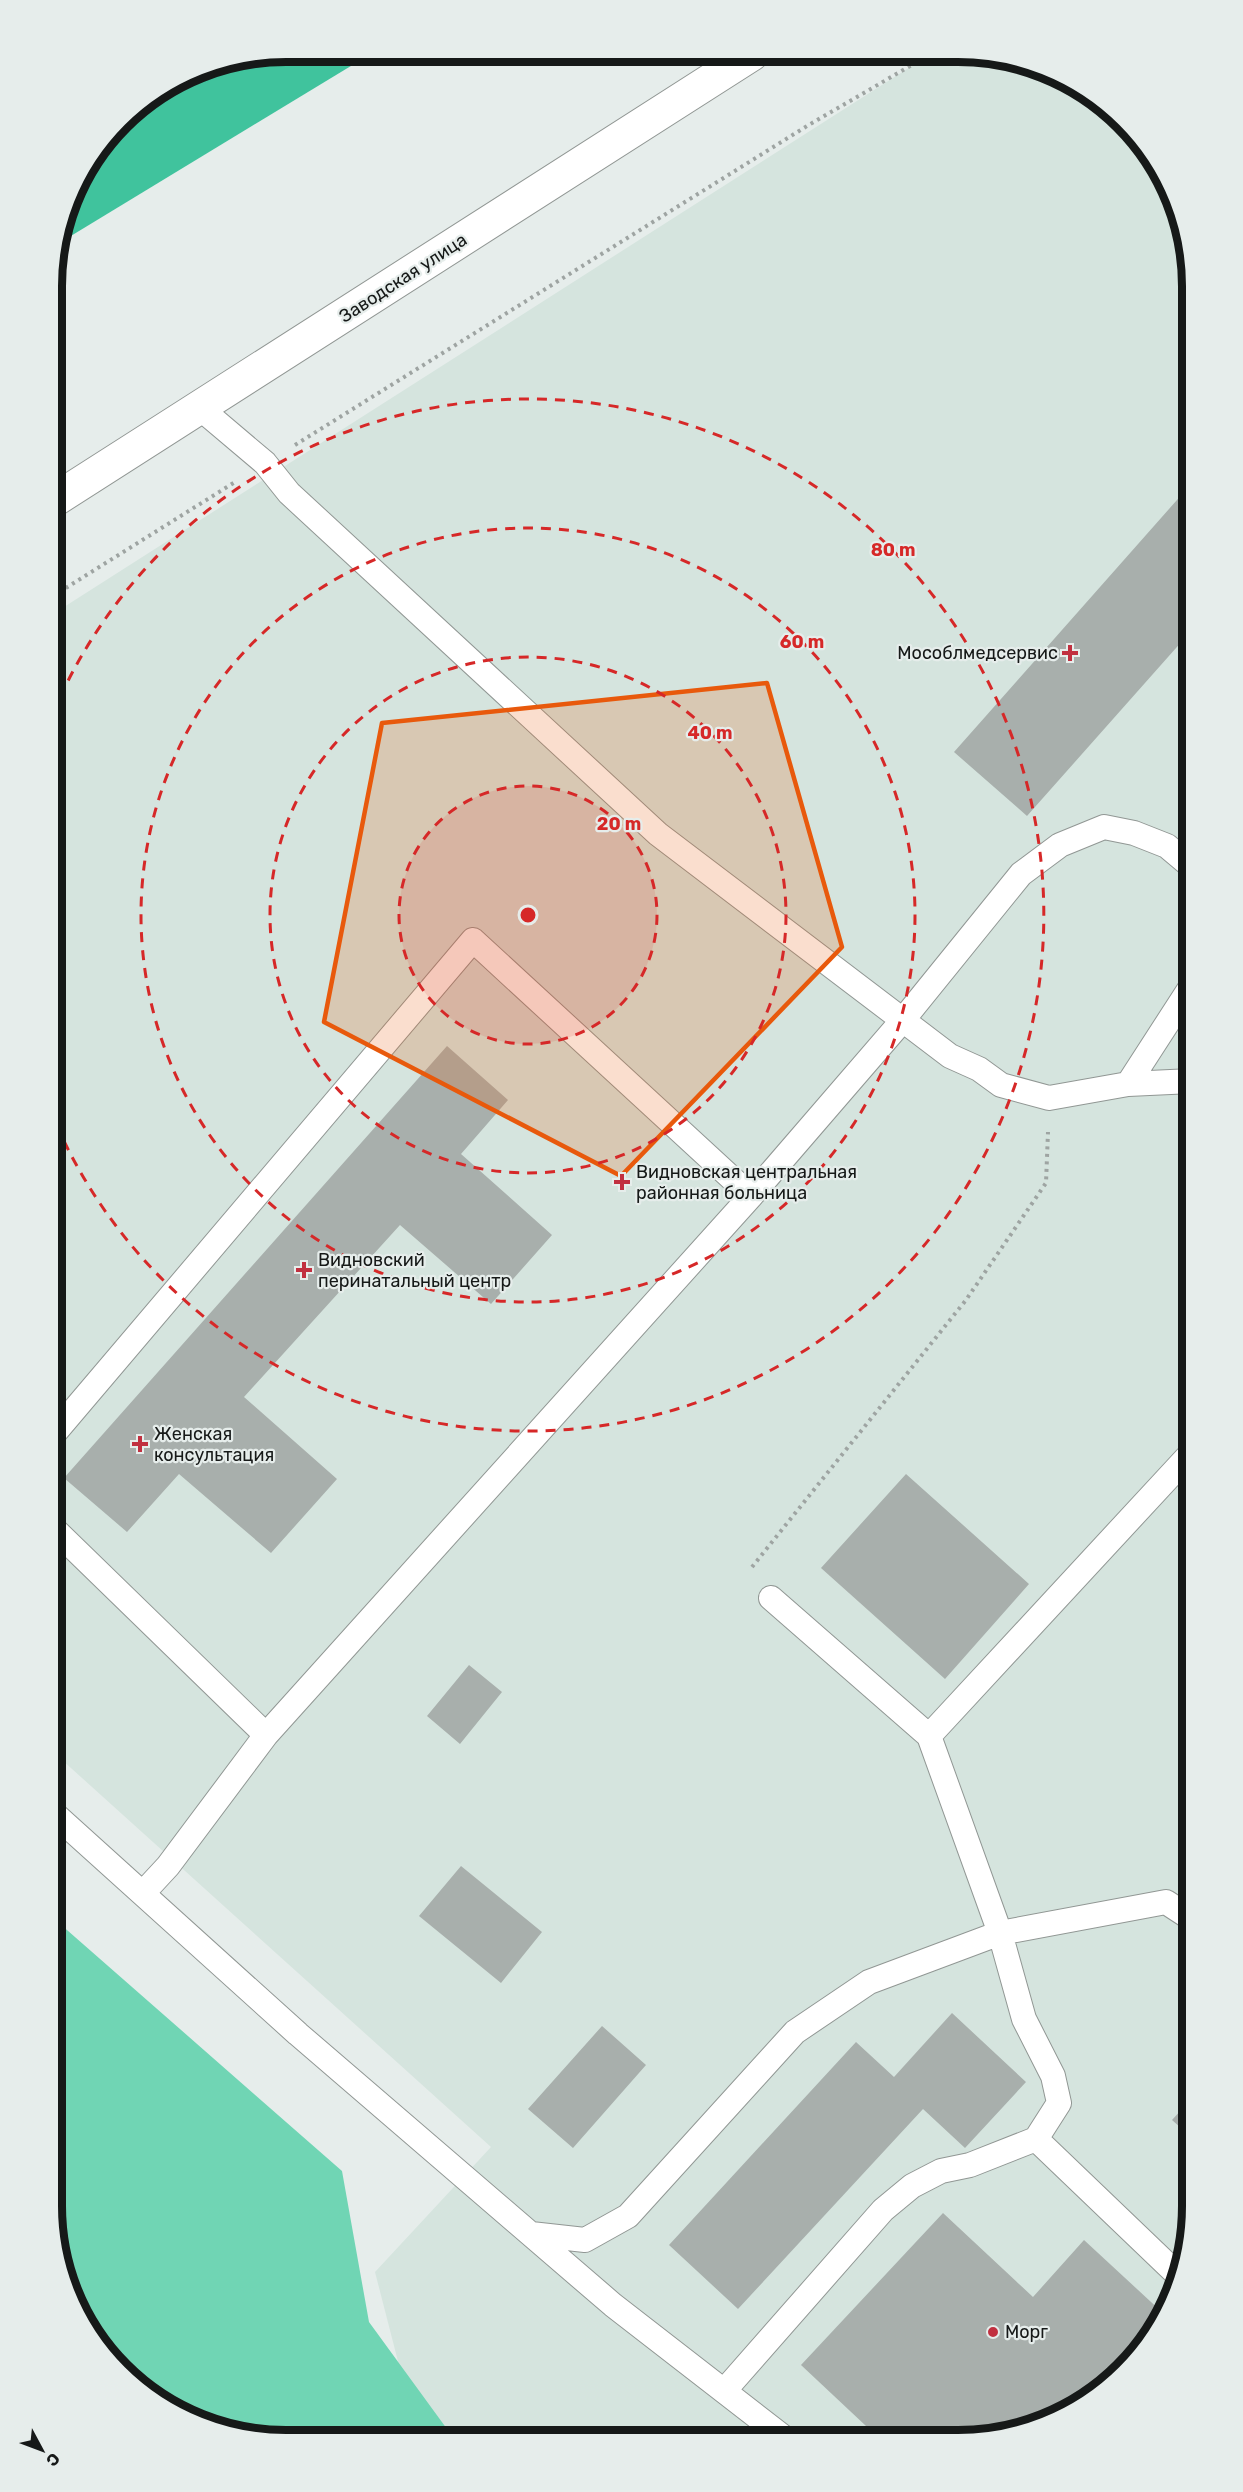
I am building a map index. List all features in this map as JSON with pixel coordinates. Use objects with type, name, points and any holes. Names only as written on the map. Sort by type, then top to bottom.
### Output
[{"type":"main road","name":"Заводская улица","points":[[62,495],[740,62]]},
{"type":"lane","points":[[200,408],[266,463],[289,493],[658,834],[950,1056],[979,1070],[1002,1085],[1049,1098],[1128,1084],[1182,1081]]},
{"type":"lane","points":[[143,1893],[168,1866],[266,1735],[751,1196],[902,1021],[1021,874],[1060,845],[1104,827],[1134,834],[1167,846],[1182,859]]},
{"type":"lane","points":[[62,1424],[473,940],[751,1196]]},
{"type":"lane","points":[[1128,1084],[1182,1000]]},
{"type":"lane","points":[[929,1736],[1182,1463]]},
{"type":"lane","points":[[62,1537],[266,1735]]},
{"type":"lane","points":[[724,2391],[883,2210],[912,2186],[941,2171],[970,2165],[1035,2139],[1059,2103],[1053,2076],[1024,2019],[1000,1933],[929,1736],[771,1598]]},
{"type":"lane","points":[[62,1821],[298,2034],[613,2305],[774,2430]]},
{"type":"lane","points":[[531,2234],[585,2240],[628,2216],[795,2032],[869,1982],[1000,1933],[1166,1902],[1182,1912]]},
{"type":"lane","points":[[1035,2139],[1172,2270]]},
{"type":"path","points":[[62,590],[797,132],[917,62]]},
{"type":"path","points":[[771,1598],[748,1572],[966,1300],[1046,1183],[1049,1098]]},
{"type":"highlighted area","points":[[767,683],[842,947],[621,1176],[324,1022],[382,723]]},
{"type":"shaded area","name":"Видновская центральная районная больница","points":[[918,62],[987,63],[1030,73],[1070,92],[1094,108],[1116,127],[1144,161],[1170,213],[1180,256],[1182,286],[1182,2206],[1180,2236],[1174,2264],[1158,2306],[1144,2331],[1126,2354],[1082,2393],[1030,2419],[987,2429],[972,2430],[416,2430],[375,2272],[491,2147],[62,1760],[62,608]]},
{"type":"green space","points":[[358,62],[67,238],[73,213],[99,161],[127,127],[161,99],[213,73],[256,63]]},
{"type":"green space","points":[[62,1926],[342,2171],[369,2322],[448,2430],[271,2430],[228,2423],[186,2407],[161,2393],[127,2365],[108,2343],[85,2306],[73,2279],[63,2236]]},
{"type":"building","points":[[1182,494],[1182,641],[1027,816],[954,752]]},
{"type":"building","name":"Видновский перинатальный центр","points":[[447,1046],[508,1100],[461,1154],[552,1235],[491,1304],[400,1225],[244,1397],[337,1479],[271,1553],[179,1474],[127,1532],[64,1478]]},
{"type":"building","points":[[906,1474],[1029,1584],[945,1679],[821,1568]]},
{"type":"building","points":[[469,1665],[502,1692],[460,1744],[427,1716]]},
{"type":"building","points":[[461,1866],[542,1932],[501,1983],[419,1916]]},
{"type":"building","points":[[952,2013],[1026,2082],[965,2148],[923,2109],[738,2309],[669,2245],[856,2042],[894,2077]]},
{"type":"building","points":[[602,2026],[646,2065],[573,2148],[528,2109]]},
{"type":"building","points":[[1182,2109],[1182,2129],[1172,2120]]},
{"type":"building","name":"Морг","points":[[943,2213],[1033,2297],[1084,2240],[1157,2308],[1144,2331],[1126,2354],[1082,2393],[1030,2419],[987,2429],[870,2430],[801,2365]]},
{"type":"place","name":"Мособлмедсервис","points":[[1070,653]]},
{"type":"place","name":"Видновская центральная районная больница","points":[[622,1182]]},
{"type":"place","name":"Видновский перинатальный центр","points":[[304,1270]]},
{"type":"place","name":"Женская консультация","points":[[140,1444]]},
{"type":"place","name":"Морг","points":[[993,2332]]}]
